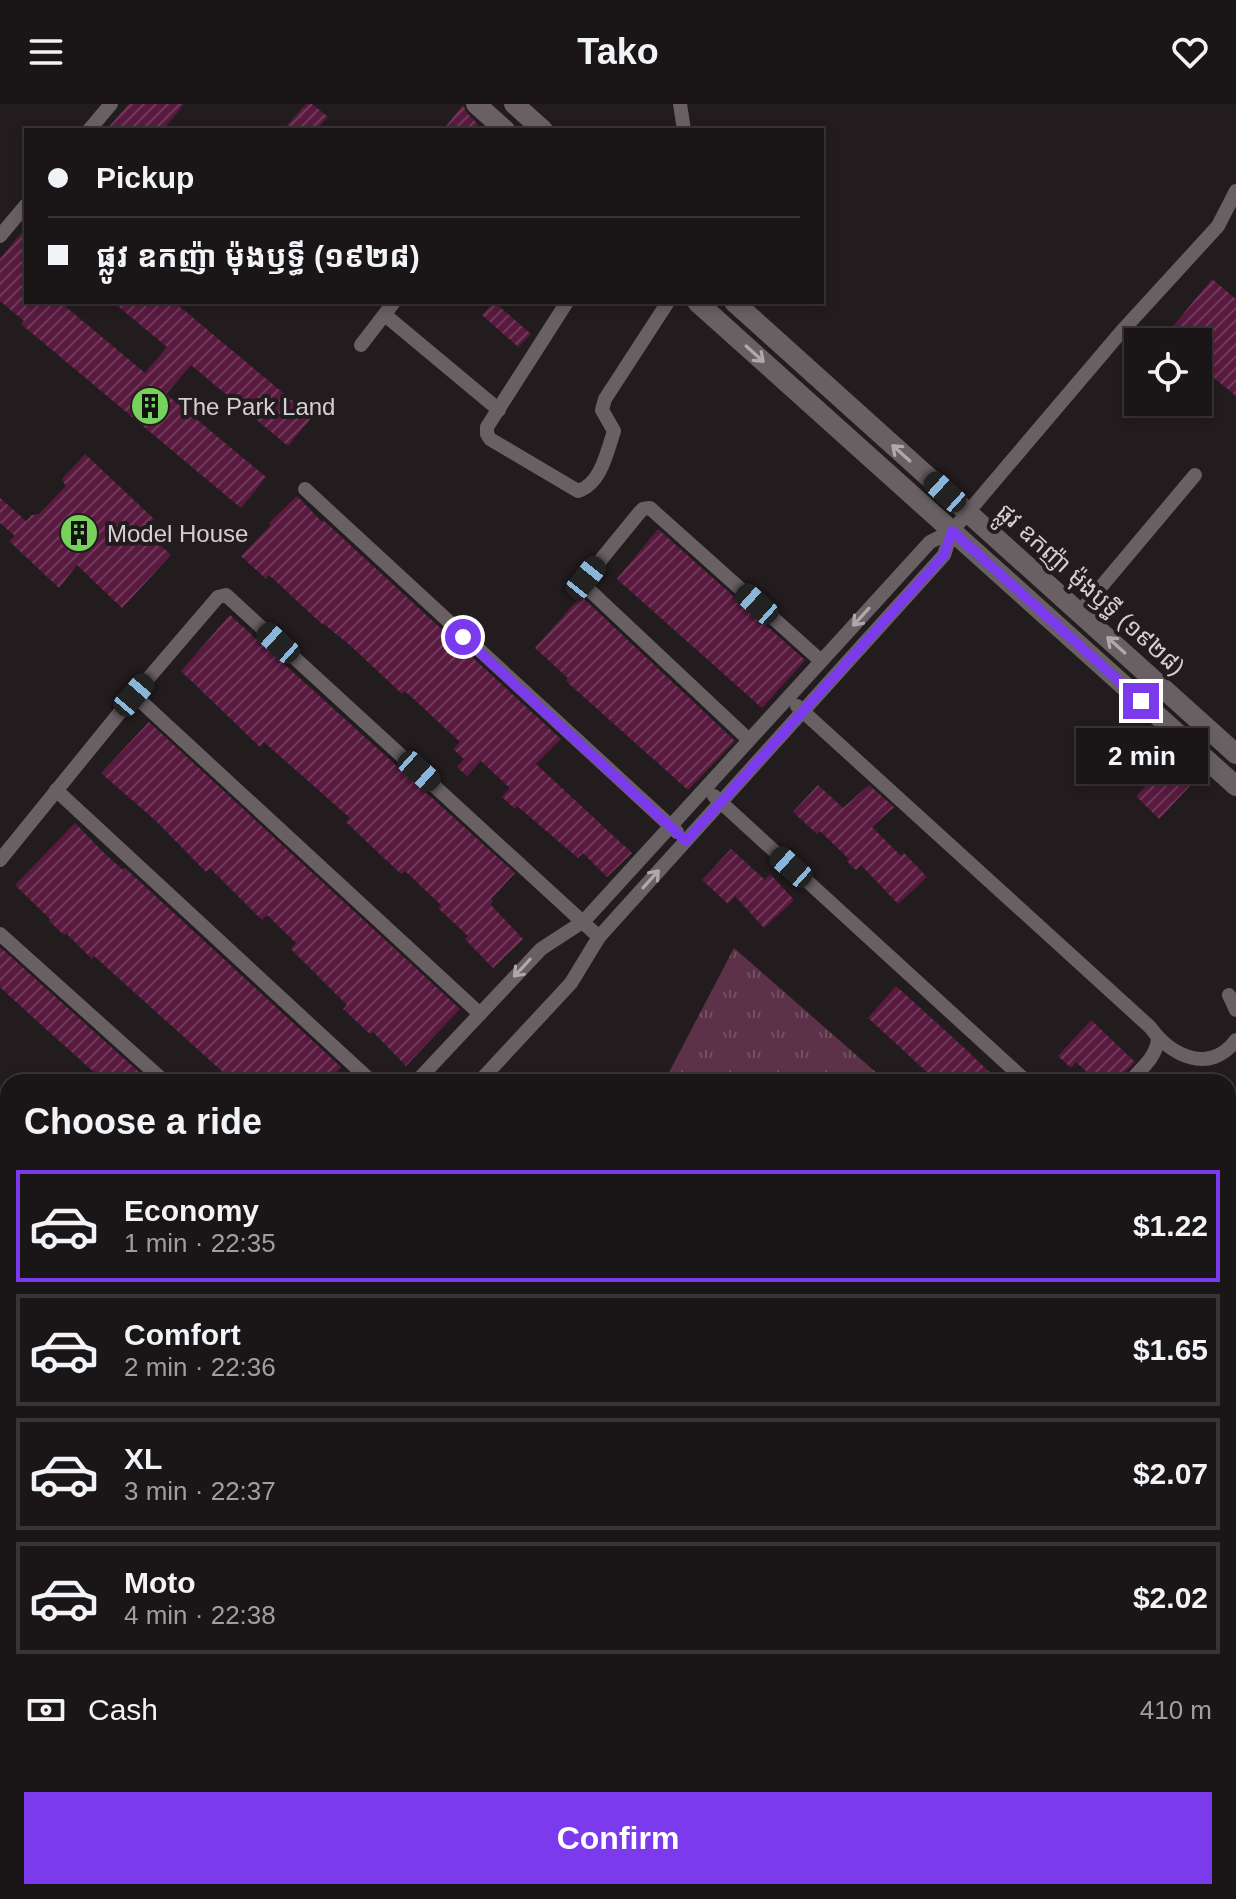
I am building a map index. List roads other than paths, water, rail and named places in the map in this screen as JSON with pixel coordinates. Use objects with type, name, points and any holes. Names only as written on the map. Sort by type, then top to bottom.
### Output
[{"type":"main road","points":[[476,104],[503,128]]},
{"type":"main road","points":[[514,104],[541,128]]},
{"type":"main road","name":"ផ្លូវ ឧកញ៉ា ម៉ុងឫទ្ធី (១៩២៨)","points":[[699,304],[1236,786]]},
{"type":"main road","name":"ផ្លូវ ឧកញ៉ា ម៉ុងឫទ្ធី (១៩២៨)","points":[[736,304],[1236,754]]},
{"type":"street","points":[[91,128],[111,104]]},
{"type":"street","points":[[680,104],[684,128]]},
{"type":"street","points":[[424,1074],[541,949],[584,921],[930,542],[952,531],[1121,332],[1218,226],[1236,191]]},
{"type":"street","points":[[0,236],[24,207]]},
{"type":"street","points":[[361,345],[393,304]]},
{"type":"street","points":[[566,304],[487,427],[487,434],[490,439],[578,491],[593,483],[614,431],[602,410],[605,399],[667,304]]},
{"type":"street","points":[[385,315],[499,410]]},
{"type":"street","points":[[1079,613],[1195,475]]},
{"type":"street","points":[[305,489],[686,841]]},
{"type":"street","points":[[749,740],[584,585],[586,578],[639,513],[650,508],[821,661]]},
{"type":"street","points":[[486,1074],[571,983],[599,937],[944,555],[952,531]]},
{"type":"street","points":[[0,860],[134,695],[218,597],[226,595],[599,937]]},
{"type":"street","points":[[134,695],[480,1014]]},
{"type":"street","points":[[788,697],[1150,1027],[1158,1038],[1188,1059],[1196,1061],[1219,1053],[1236,1040]]},
{"type":"street","points":[[706,788],[1018,1074]]},
{"type":"street","points":[[56,790],[363,1074]]},
{"type":"street","points":[[0,934],[156,1074]]},
{"type":"street","points":[[1229,995],[1236,1010]]},
{"type":"street","points":[[1136,1074],[1153,1055],[1158,1038]]},
{"type":"place","name":"The Park Land","points":[[150,406]]},
{"type":"place","name":"Model House","points":[[79,533]]}]
